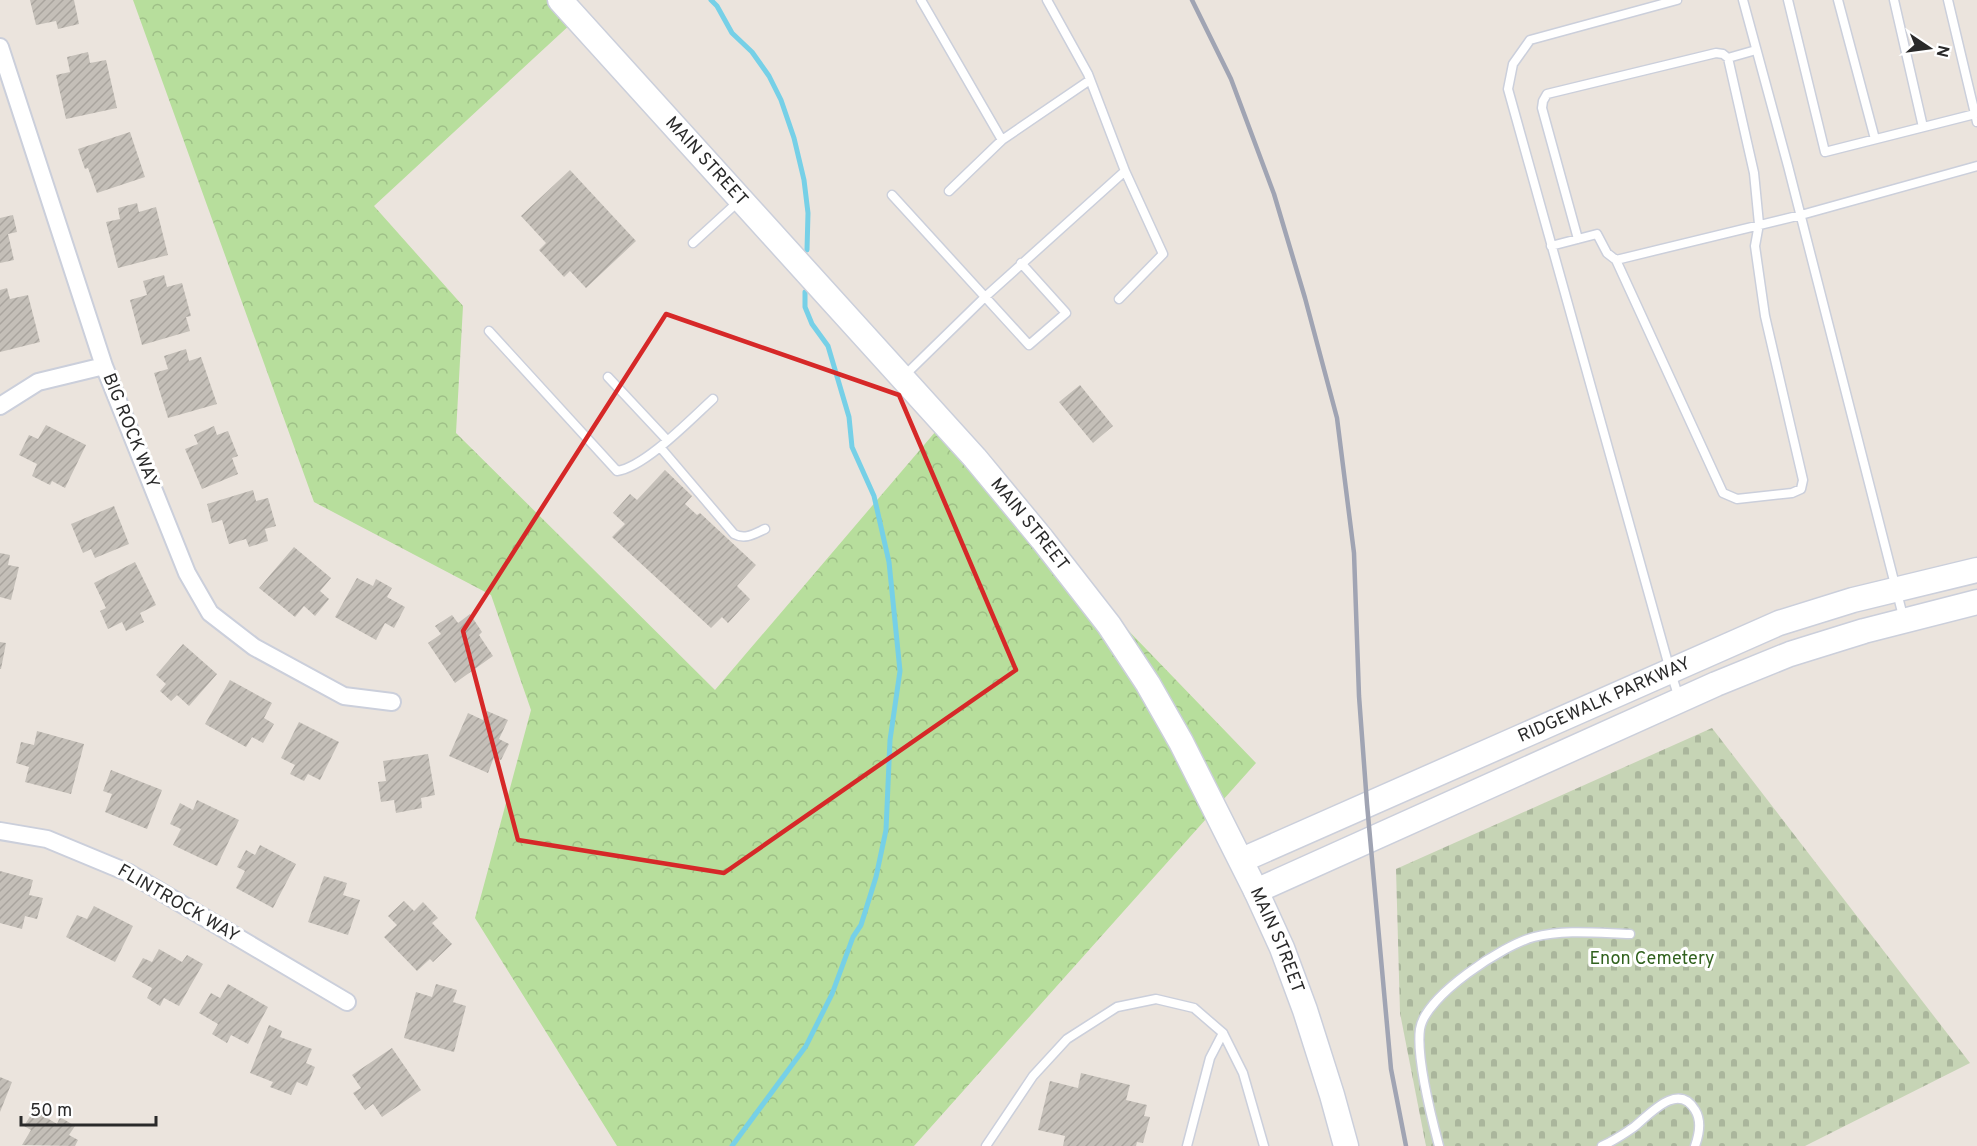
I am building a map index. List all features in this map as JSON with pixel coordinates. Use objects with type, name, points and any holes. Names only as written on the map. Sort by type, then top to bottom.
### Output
[{"type":"main road","name":"MAIN STREET","points":[[568,3],[975,458],[1109,625],[1148,684],[1181,742],[1242,860],[1282,948],[1305,1010],[1346,1146]]},
{"type":"main road","name":"RIDGEWALK PARKWAY","points":[[1242,860],[1779,622],[1853,600],[1977,570]]},
{"type":"main road","name":"RIDGEWALK PARKWAY","points":[[1256,891],[1716,684],[1790,654],[1864,631],[1977,602]]},
{"type":"street","name":"BIG ROCK WAY","points":[[0,47],[104,366],[187,573],[210,614],[254,647],[344,696],[392,702]]},
{"type":"street","points":[[0,406],[38,382],[104,366]]},
{"type":"street","name":"FLINTROCK WAY","points":[[0,831],[47,839],[129,873],[347,1002]]},
{"type":"lane","points":[[921,0],[1002,140]]},
{"type":"lane","points":[[1047,0],[1090,80],[1125,171],[1163,254],[1119,299]]},
{"type":"lane","points":[[1677,0],[1530,40],[1513,64],[1508,89],[1680,700]]},
{"type":"lane","points":[[1743,0],[1801,215],[1905,621]]},
{"type":"lane","points":[[1788,0],[1825,152],[1923,127],[1976,118],[1948,0]]},
{"type":"lane","points":[[1838,0],[1875,139]]},
{"type":"lane","points":[[1894,0],[1923,127]]},
{"type":"lane","points":[[1728,58],[1756,50]]},
{"type":"lane","points":[[1551,246],[1578,239],[1597,234],[1607,253],[1616,260],[1723,493],[1737,499],[1792,493],[1801,489],[1803,480],[1766,316],[1755,246],[1759,224],[1754,172],[1728,58],[1716,53],[1547,94],[1542,108],[1578,239]]},
{"type":"lane","points":[[950,191],[1002,140],[1090,80]]},
{"type":"lane","points":[[1616,260],[1801,215],[1977,166]]},
{"type":"lane","points":[[903,378],[985,297],[1125,171]]},
{"type":"lane","points":[[892,195],[1029,345],[1066,313],[1022,263]]},
{"type":"lane","points":[[693,243],[741,199]]},
{"type":"lane","points":[[489,331],[617,471],[627,470],[660,447],[713,399]]},
{"type":"lane","points":[[608,378],[667,440]]},
{"type":"lane","points":[[660,447],[734,534],[743,537],[765,529]]},
{"type":"lane","points":[[1439,1146],[1420,1045],[1423,1018],[1437,998],[1477,966],[1515,944],[1534,937],[1568,933],[1630,934]]},
{"type":"lane","points":[[986,1146],[1032,1076],[1067,1039],[1117,1007],[1156,999],[1194,1008],[1223,1033],[1243,1073],[1264,1146]]},
{"type":"lane","points":[[1186,1146],[1210,1058],[1223,1033]]},
{"type":"lane","points":[[1602,1146],[1634,1127],[1662,1103],[1673,1099],[1681,1099],[1694,1108],[1699,1118],[1695,1146]]},
{"type":"highlighted area","points":[[666,314],[899,395],[1016,670],[724,873],[518,840],[463,631]]},
{"type":"green space","points":[[133,0],[553,0],[573,22],[374,206],[463,306],[456,433],[715,690],[936,431],[1256,763],[914,1146],[617,1146],[475,918],[531,710],[491,595],[314,502]]},
{"type":"green space","name":"Enon Cemetery","points":[[1712,728],[1970,1063],[1805,1146],[1426,1146],[1400,1013],[1396,869]]},
{"type":"building","points":[[30,0],[74,0],[79,24],[58,29],[56,21],[36,25]]},
{"type":"building","points":[[88,52],[90,63],[106,60],[117,108],[66,119],[56,75],[70,72],[67,57]]},
{"type":"building","points":[[130,132],[145,177],[97,193],[78,149]]},
{"type":"building","points":[[570,170],[636,241],[586,288],[570,271],[564,277],[539,250],[546,243],[521,216]]},
{"type":"building","points":[[137,203],[139,212],[156,207],[168,255],[118,268],[106,222],[120,219],[118,208]]},
{"type":"building","points":[[13,215],[17,232],[8,234],[14,260],[0,263],[0,218]]},
{"type":"building","points":[[164,275],[167,287],[182,283],[191,316],[186,317],[190,331],[142,345],[130,300],[147,295],[143,281]]},
{"type":"building","points":[[7,288],[10,299],[28,295],[40,342],[0,352],[0,290]]},
{"type":"building","points":[[186,349],[189,361],[201,357],[217,404],[168,418],[154,373],[168,369],[164,356]]},
{"type":"building","points":[[1080,385],[1113,426],[1093,443],[1059,402]]},
{"type":"building","points":[[46,425],[86,445],[65,488],[52,481],[50,485],[32,476],[37,464],[19,455],[29,435],[38,439]]},
{"type":"building","points":[[214,426],[217,435],[228,431],[238,456],[232,458],[238,474],[202,489],[185,449],[198,444],[194,435]]},
{"type":"building","points":[[665,470],[692,496],[685,504],[697,515],[700,513],[756,565],[737,586],[750,599],[728,623],[722,617],[711,628],[612,537],[625,524],[613,513],[630,494],[637,500]]},
{"type":"building","points":[[253,490],[256,501],[268,498],[276,526],[265,529],[268,541],[249,547],[246,539],[229,544],[222,520],[212,523],[207,504]]},
{"type":"building","points":[[114,506],[129,544],[95,558],[91,549],[83,553],[71,524]]},
{"type":"building","points":[[294,547],[331,578],[320,591],[329,599],[315,616],[304,606],[295,617],[259,588]]},
{"type":"building","points":[[0,553],[10,555],[8,565],[19,567],[11,600],[0,597]]},
{"type":"building","points":[[135,562],[156,605],[140,613],[144,622],[126,631],[122,622],[108,629],[100,611],[106,608],[94,583]]},
{"type":"building","points":[[357,578],[373,586],[376,579],[392,588],[387,597],[405,607],[394,628],[385,623],[376,640],[335,617]]},
{"type":"building","points":[[470,614],[482,632],[479,635],[493,656],[455,683],[428,643],[441,634],[435,626],[452,615],[458,623]]},
{"type":"building","points":[[0,642],[6,643],[1,669],[0,669]]},
{"type":"building","points":[[183,644],[217,674],[189,706],[177,695],[171,701],[160,691],[166,684],[156,675]]},
{"type":"building","points":[[230,680],[272,703],[264,718],[274,724],[263,743],[252,737],[246,747],[205,724]]},
{"type":"building","points":[[487,711],[508,720],[499,739],[509,744],[501,760],[494,757],[488,773],[449,756],[468,713],[483,720]]},
{"type":"building","points":[[299,722],[339,742],[320,780],[308,774],[304,781],[290,774],[295,765],[281,758]]},
{"type":"building","points":[[37,731],[84,744],[71,794],[25,782],[29,767],[16,763],[21,742],[34,745]]},
{"type":"building","points":[[428,754],[435,795],[421,798],[422,808],[396,813],[394,800],[381,802],[378,782],[386,781],[383,761]]},
{"type":"building","points":[[111,770],[162,790],[147,829],[105,812],[112,794],[103,791]]},
{"type":"building","points":[[197,800],[239,820],[217,866],[173,845],[181,829],[170,824],[180,803],[193,810]]},
{"type":"building","points":[[260,845],[296,864],[273,908],[236,888],[245,871],[237,867],[246,850],[255,855]]},
{"type":"building","points":[[0,871],[33,880],[29,895],[43,898],[37,919],[25,916],[22,929],[0,923]]},
{"type":"building","points":[[324,876],[347,883],[343,895],[360,900],[348,935],[308,922]]},
{"type":"building","points":[[404,901],[414,911],[423,902],[438,918],[432,923],[452,944],[433,962],[430,959],[417,971],[384,937],[397,925],[388,916]]},
{"type":"building","points":[[94,906],[133,926],[115,962],[66,937],[77,915],[87,919]]},
{"type":"building","points":[[159,949],[182,962],[187,955],[203,964],[179,1006],[164,998],[160,1006],[147,998],[152,988],[132,977],[143,958],[152,962]]},
{"type":"building","points":[[228,984],[268,1007],[248,1044],[231,1035],[227,1043],[212,1034],[218,1024],[199,1013],[211,993],[220,998]]},
{"type":"building","points":[[436,984],[457,990],[453,1002],[466,1006],[454,1052],[404,1038],[416,992],[432,997]]},
{"type":"building","points":[[269,1025],[282,1031],[280,1037],[312,1049],[306,1063],[315,1067],[307,1086],[297,1082],[291,1095],[270,1087],[273,1082],[250,1073]]},
{"type":"building","points":[[392,1048],[421,1090],[382,1117],[373,1104],[365,1110],[353,1093],[361,1088],[352,1075]]},
{"type":"building","points":[[1081,1073],[1130,1085],[1126,1100],[1147,1105],[1144,1116],[1150,1117],[1143,1143],[1137,1142],[1136,1146],[1063,1146],[1065,1136],[1038,1130],[1050,1081],[1078,1088]]},
{"type":"building","points":[[0,1077],[12,1082],[0,1112]]},
{"type":"building","points":[[34,1110],[57,1124],[60,1117],[75,1126],[69,1135],[78,1140],[75,1146],[22,1145],[31,1130],[24,1126]]},
{"type":"waterway","points":[[711,0],[717,6],[732,33],[752,52],[769,76],[781,100],[794,138],[804,180],[808,213],[807,250]]},
{"type":"waterway","points":[[732,1146],[806,1046],[832,994],[853,937],[861,925],[876,877],[886,830],[890,740],[900,671],[889,562],[874,496],[852,447],[849,417],[828,346],[812,324],[805,307],[805,292]]},
{"type":"railway","points":[[1192,0],[1231,79],[1274,194],[1337,418],[1354,553],[1359,696],[1391,1069],[1406,1146]]}]
